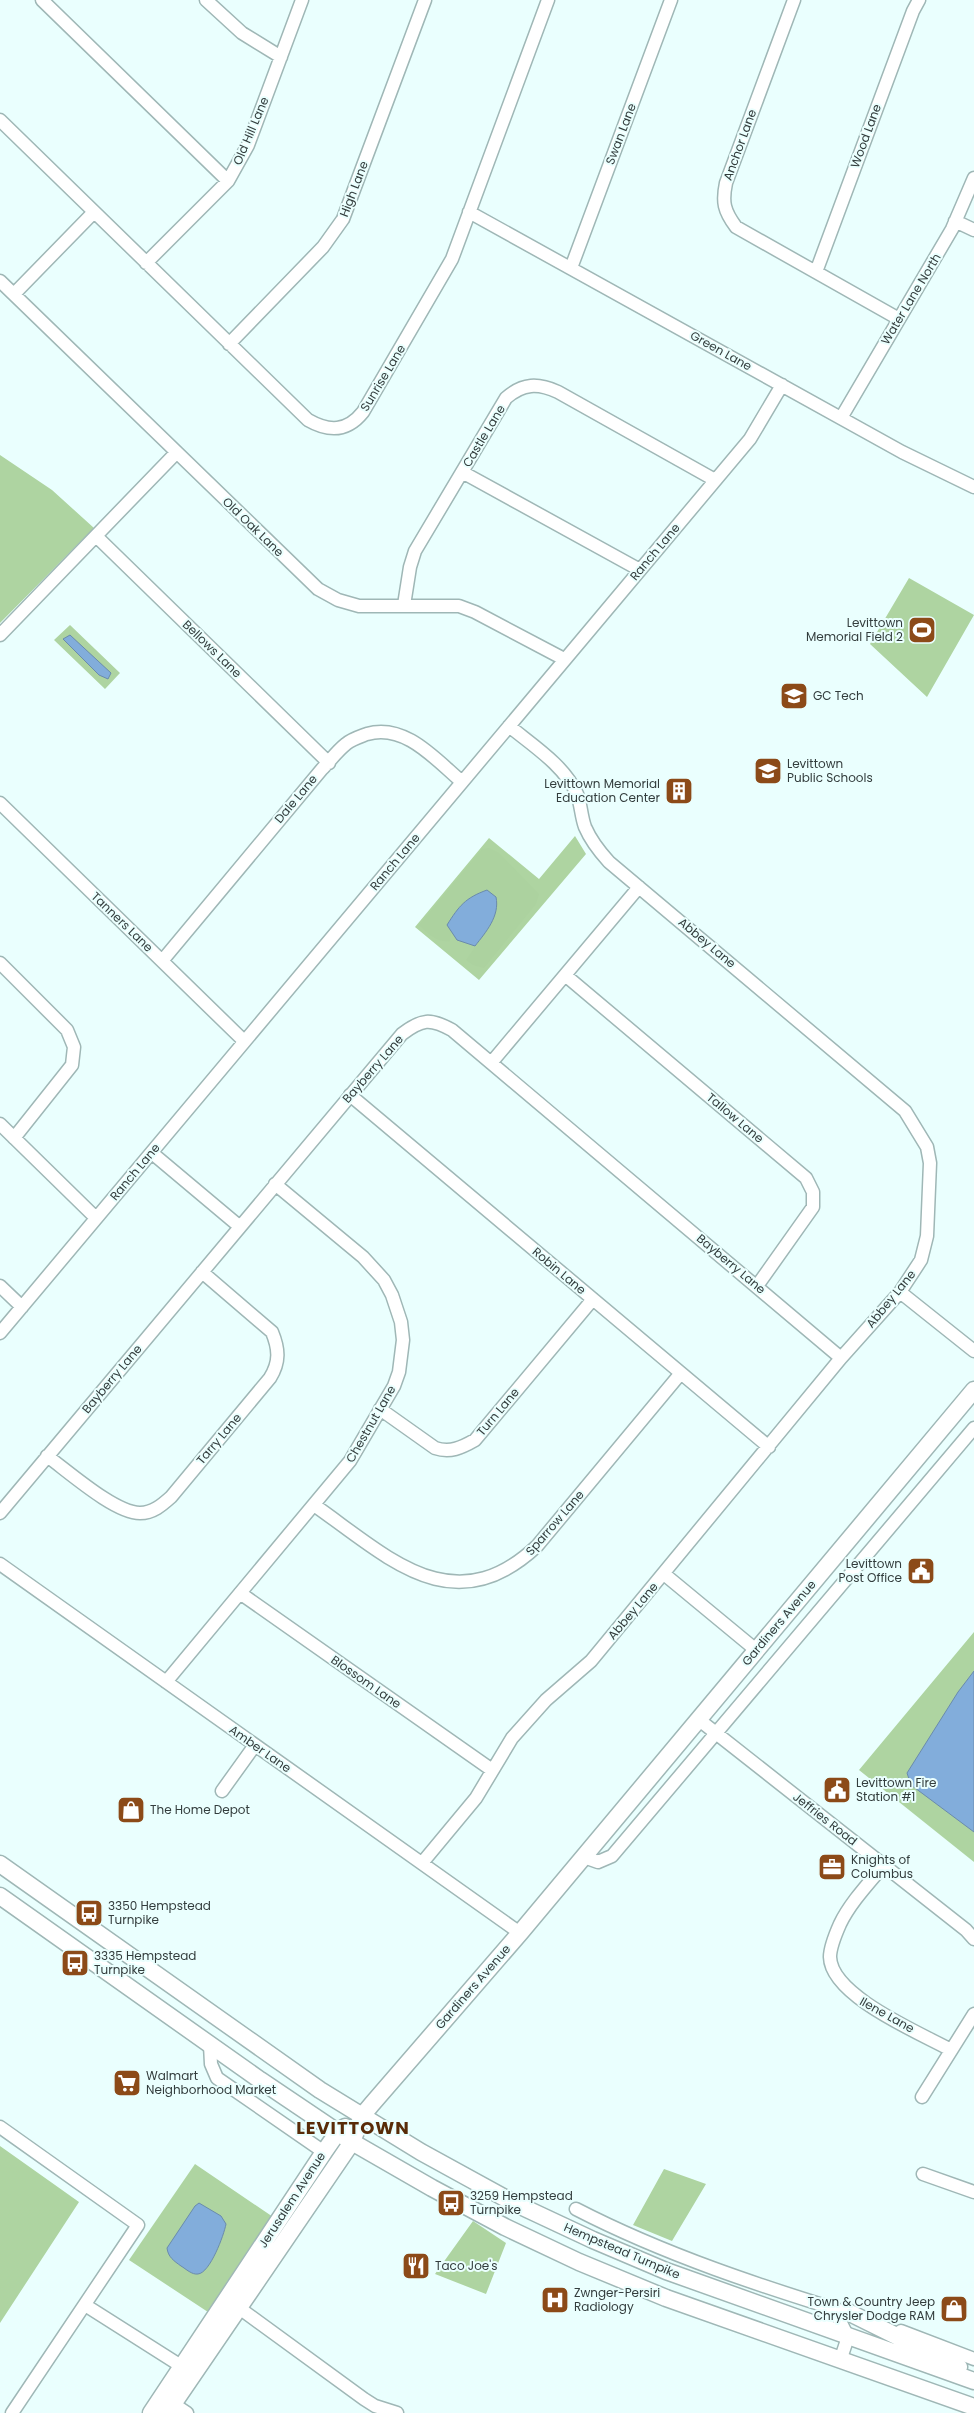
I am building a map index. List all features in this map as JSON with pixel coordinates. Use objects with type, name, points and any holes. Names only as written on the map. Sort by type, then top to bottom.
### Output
[{"type":"main road","name":"Gardiners Avenue","points":[[362,2116],[520,1933],[974,1390]]},
{"type":"main road","name":"Hempstead Turnpike","points":[[0,1864],[229,2027],[362,2116],[421,2152],[506,2198],[593,2240],[666,2271],[974,2382]]},
{"type":"main road","name":"Hempstead Turnpike","points":[[0,1896],[210,2045],[352,2142],[440,2192],[579,2262],[666,2298],[974,2407]]},
{"type":"main road","name":"Jerusalem Avenue","points":[[234,2304],[324,2152],[338,2132],[362,2116]]},
{"type":"main road","name":"Jerusalem Avenue","points":[[151,2413],[172,2407],[188,2370],[352,2142],[362,2116]]},
{"type":"main road","points":[[850,2314],[974,2374]]},
{"type":"street","points":[[42,0],[228,181]]},
{"type":"street","points":[[206,0],[242,33],[281,57]]},
{"type":"street","name":"Old Hill Lane","points":[[146,263],[228,181],[248,145],[302,0]]},
{"type":"street","name":"High Lane","points":[[229,344],[323,248],[343,219],[425,0]]},
{"type":"street","name":"Sunrise Lane","points":[[0,120],[308,420],[329,429],[340,429],[350,426],[363,412],[452,259],[548,0]]},
{"type":"street","name":"Swan Lane","points":[[571,268],[671,0]]},
{"type":"street","name":"Anchor Lane","points":[[794,0],[726,183],[723,199],[727,215],[736,227],[899,319]]},
{"type":"street","name":"Wood Lane","points":[[816,272],[913,11],[919,0]]},
{"type":"street","name":"Water Lane North","points":[[841,418],[955,221],[974,178]]},
{"type":"street","points":[[14,294],[94,212]]},
{"type":"street","name":"Green Lane","points":[[469,212],[902,452],[974,487]]},
{"type":"street","points":[[955,221],[974,230]]},
{"type":"street","name":"Old Oak Lane","points":[[0,281],[318,589],[338,600],[359,606],[447,605],[475,612],[564,659]]},
{"type":"street","name":"Castle Lane","points":[[404,605],[410,567],[415,551],[506,398],[522,387],[536,385],[558,392],[715,480]]},
{"type":"street","name":"Ranch Lane","points":[[0,1333],[750,439],[782,385]]},
{"type":"street","points":[[0,634],[176,453]]},
{"type":"street","points":[[462,472],[640,570]]},
{"type":"street","name":"Bellows Lane","points":[[96,536],[329,762]]},
{"type":"street","name":"Abbey Lane","points":[[422,1863],[476,1798],[512,1738],[546,1700],[591,1661],[841,1358],[900,1292],[921,1260],[927,1236],[930,1163],[927,1147],[905,1111],[609,862],[595,846],[585,827],[577,794],[566,777],[556,765],[509,726]]},
{"type":"street","name":"Dale Lane","points":[[162,960],[329,762],[346,744],[356,738],[374,732],[391,732],[414,742],[462,782]]},
{"type":"street","name":"Tanners Lane","points":[[0,803],[244,1041]]},
{"type":"street","points":[[491,1063],[639,887]]},
{"type":"street","points":[[0,964],[67,1030],[74,1047],[72,1065],[14,1138]]},
{"type":"street","name":"Tallow Lane","points":[[565,975],[806,1178],[813,1192],[813,1207],[757,1286]]},
{"type":"street","name":"Bayberry Lane","points":[[0,1513],[402,1034],[414,1024],[426,1021],[438,1022],[452,1030],[841,1358]]},
{"type":"street","name":"Robin Lane","points":[[350,1096],[769,1447]]},
{"type":"street","points":[[0,1124],[96,1218]]},
{"type":"street","points":[[152,1153],[239,1226]]},
{"type":"street","name":"Chestnut Lane","points":[[166,1682],[350,1461],[394,1386],[402,1354],[401,1322],[392,1295],[384,1280],[363,1257],[275,1184]]},
{"type":"street","name":"Tarry Lane","points":[[47,1456],[126,1510],[147,1512],[159,1507],[171,1497],[270,1378],[278,1362],[278,1346],[272,1332],[202,1272]]},
{"type":"street","points":[[0,1286],[22,1307]]},
{"type":"street","points":[[900,1292],[974,1351]]},
{"type":"street","name":"Turn Lane","points":[[380,1410],[435,1448],[444,1451],[466,1446],[475,1440],[593,1300]]},
{"type":"street","name":"Sparrow Lane","points":[[314,1505],[392,1560],[416,1574],[438,1580],[457,1582],[492,1576],[513,1566],[537,1546],[681,1373]]},
{"type":"street","name":"Gardiners Avenue","points":[[584,1856],[598,1862],[612,1856],[974,1428]]},
{"type":"street","name":"Amber Lane","points":[[0,1564],[520,1933]]},
{"type":"street","points":[[664,1574],[756,1650]]},
{"type":"street","name":"Blossom Lane","points":[[240,1593],[492,1770]]},
{"type":"street","name":"Jeffries Road","points":[[698,1719],[966,1930],[974,1939]]},
{"type":"street","points":[[222,1791],[255,1745]]},
{"type":"street","name":"Ilene Lane","points":[[884,1865],[840,1923],[830,1958],[834,1971],[844,1986],[857,1999],[951,2050]]},
{"type":"street","points":[[922,2098],[974,2014]]},
{"type":"street","points":[[210,2045],[211,2064],[217,2078],[324,2152]]},
{"type":"street","points":[[0,2127],[138,2225],[12,2413]]},
{"type":"street","points":[[923,2174],[974,2192]]},
{"type":"street","name":"Hempstead Turnpike","points":[[576,2209],[676,2254],[974,2359]]},
{"type":"street","points":[[234,2304],[364,2399],[375,2406],[397,2413]]},
{"type":"street","points":[[85,2305],[188,2370]]},
{"type":"street","points":[[819,2305],[838,2317],[848,2337],[840,2361]]},
{"type":"green space","points":[[0,455],[52,490],[94,528],[0,623]]},
{"type":"green space","name":"Levittown Memorial Field 2","points":[[909,578],[974,615],[927,697],[870,644]]},
{"type":"green space","points":[[70,625],[120,673],[105,689],[54,640]]},
{"type":"green space","points":[[575,836],[586,854],[479,980],[415,927],[489,838],[539,879]]},
{"type":"green space","points":[[489,848],[499,853],[539,894],[536,904],[484,968],[473,965],[466,960],[489,927],[447,925],[451,932],[450,941],[441,941],[426,932],[419,925],[482,849]]},
{"type":"green space","points":[[974,1632],[974,1862],[859,1770]]},
{"type":"green space","points":[[0,2146],[79,2202],[0,2323]]},
{"type":"green space","points":[[195,2164],[276,2219],[211,2314],[129,2260]]},
{"type":"green space","points":[[664,2169],[706,2184],[672,2241],[633,2225]]},
{"type":"green space","points":[[473,2221],[506,2243],[486,2294],[435,2274]]},
{"type":"water","points":[[70,635],[111,673],[108,679],[99,675],[63,639]]},
{"type":"water","points":[[487,890],[496,897],[497,904],[491,923],[475,946],[457,940],[447,925],[463,903]]},
{"type":"water","points":[[974,1671],[974,1832],[911,1785],[907,1773],[958,1692]]},
{"type":"water","points":[[199,2203],[221,2216],[226,2224],[212,2261],[203,2272],[196,2274],[189,2272],[174,2260],[167,2248],[195,2206]]},
{"type":"place","name":"Levittown Memorial Field 2","points":[[922,630]]},
{"type":"place","name":"GC Tech","points":[[794,696]]},
{"type":"place","name":"Levittown Public Schools","points":[[768,771]]},
{"type":"place","name":"Levittown Memorial Education Center","points":[[679,791]]},
{"type":"place","name":"Levittown Post Office","points":[[921,1571]]},
{"type":"place","name":"Levittown Fire Station #1","points":[[837,1790]]},
{"type":"place","name":"The Home Depot","points":[[131,1810]]},
{"type":"place","name":"Knights of Columbus","points":[[832,1867]]},
{"type":"place","name":"3350 Hempstead Turnpike","points":[[89,1913]]},
{"type":"place","name":"3335 Hempstead Turnpike","points":[[75,1963]]},
{"type":"place","name":"Walmart Neighborhood Market","points":[[127,2083]]},
{"type":"place","name":"3259 Hempstead Turnpike","points":[[451,2203]]},
{"type":"place","name":"Taco Joe's","points":[[416,2266]]},
{"type":"place","name":"Zwnger-Persiri Radiology","points":[[555,2300]]},
{"type":"place","name":"Town & Country Jeep Chrysler Dodge RAM","points":[[954,2309]]},
{"type":"district","name":"LEVITTOWN","points":[[353,2128]]}]
